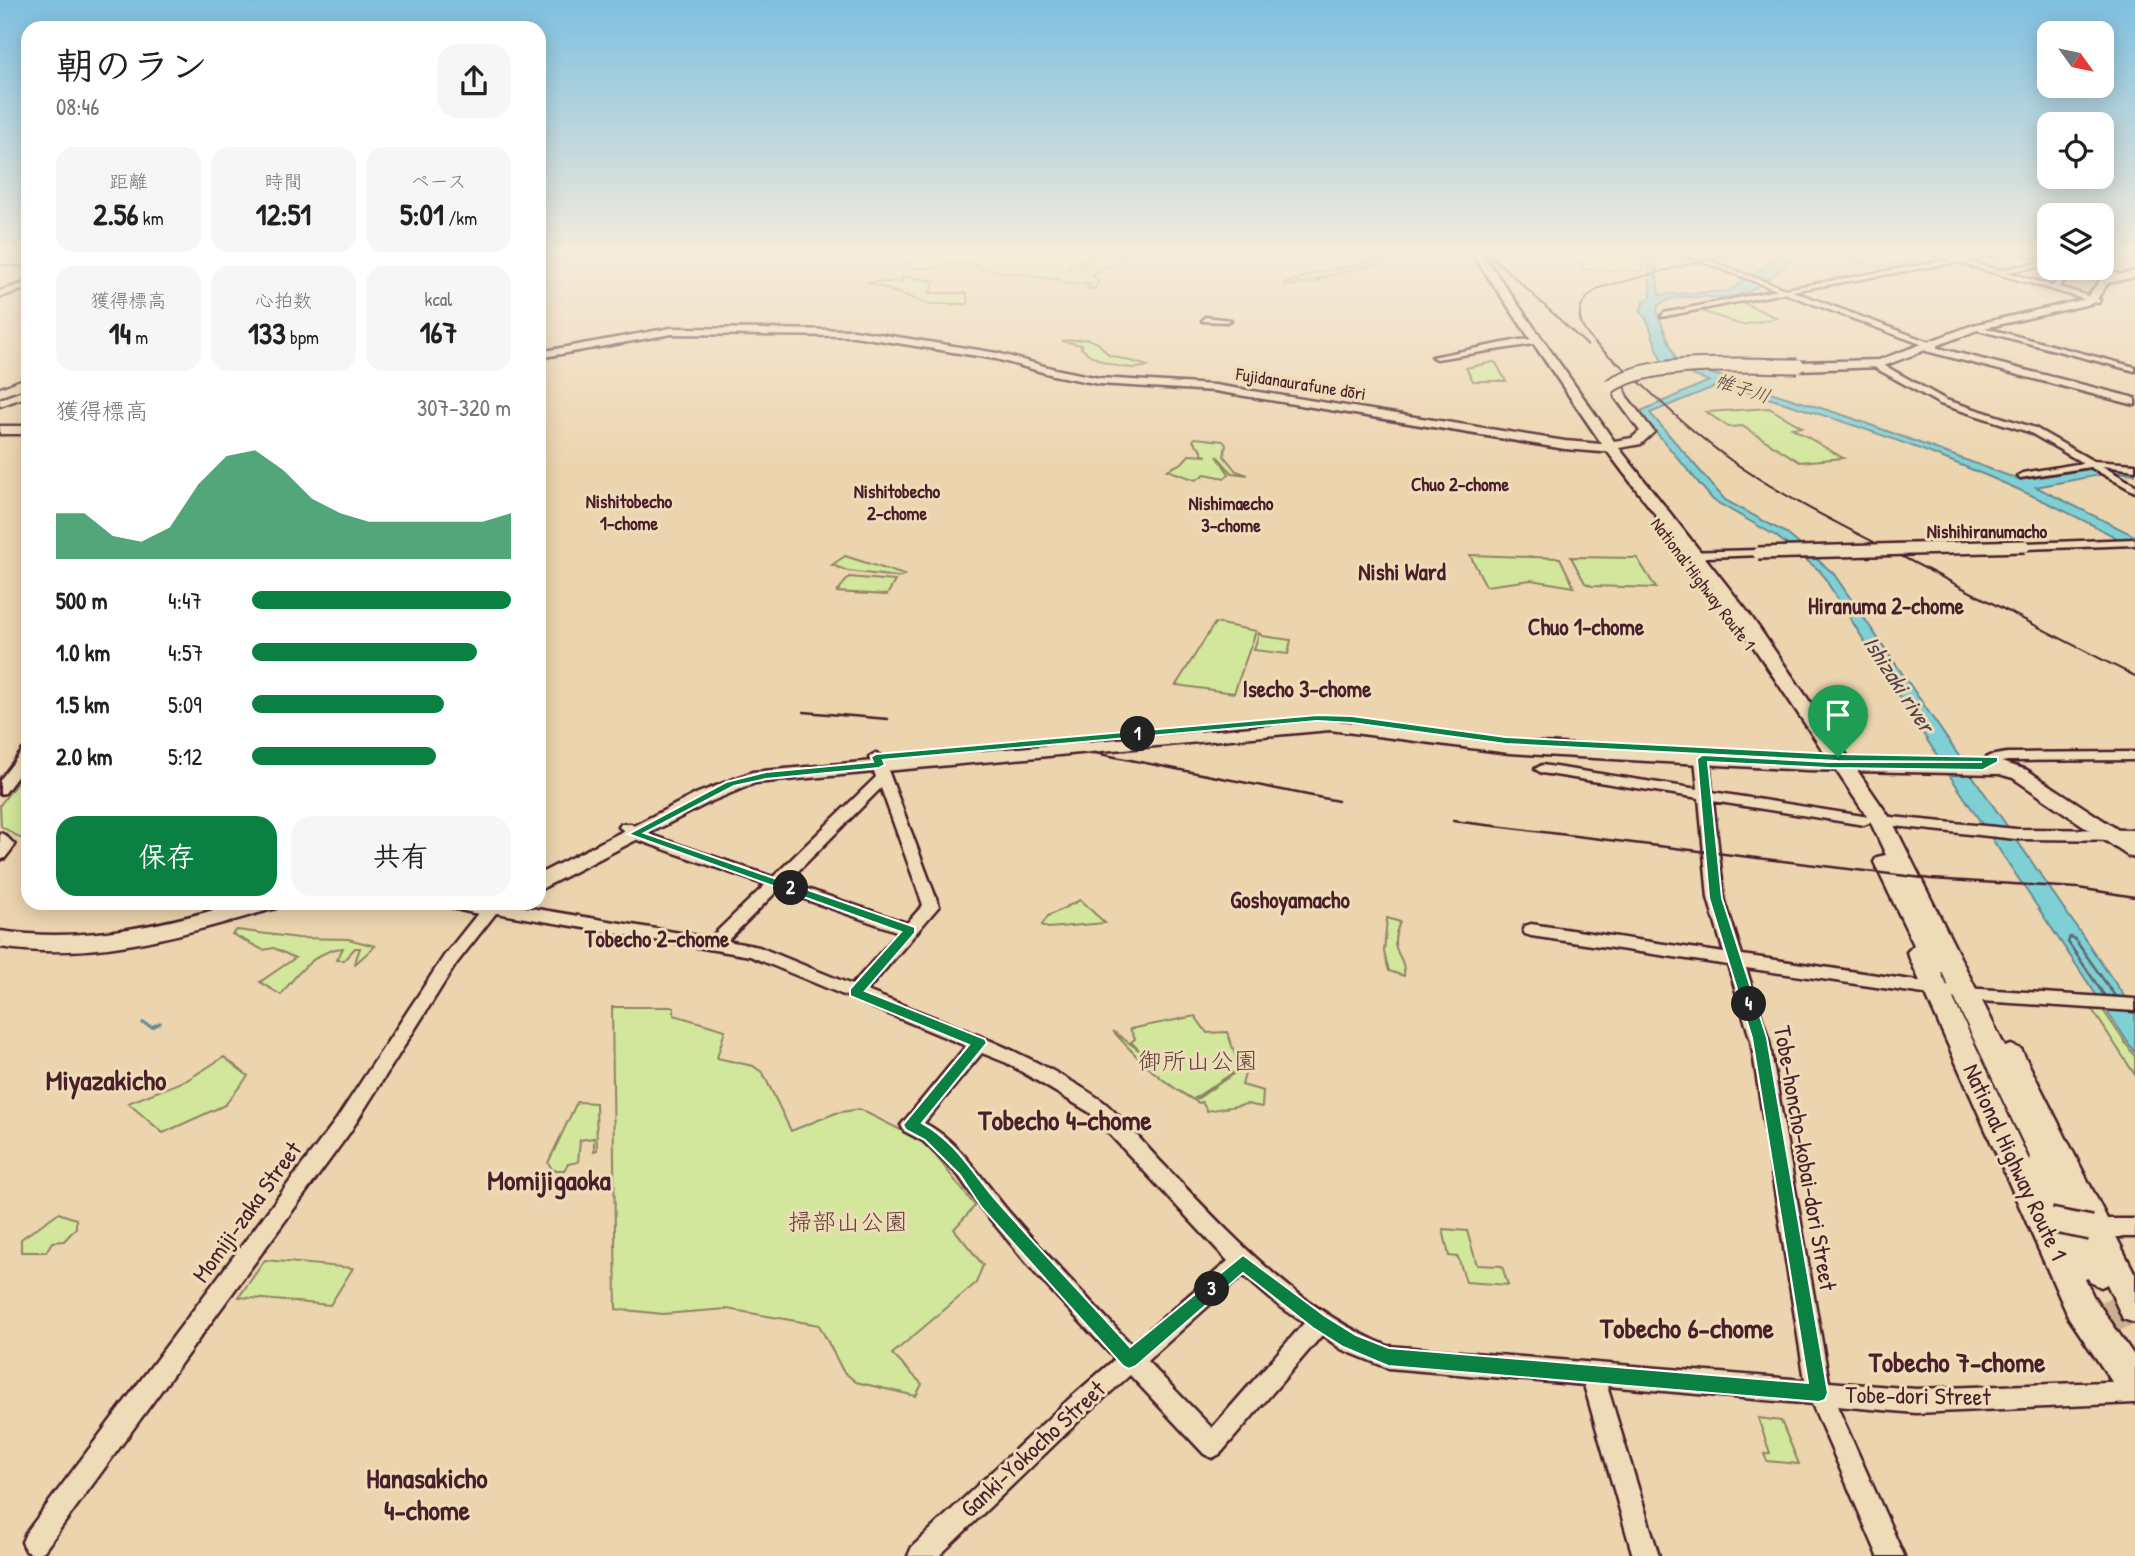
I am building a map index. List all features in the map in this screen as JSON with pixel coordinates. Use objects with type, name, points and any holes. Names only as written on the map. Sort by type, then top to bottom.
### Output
[{"type":"highway","name":"National Highway Route 1","points":[[1519,325],[1688,555],[1744,619],[1872,821],[1918,915],[1918,950],[1957,992],[2036,1103],[2094,1228],[2135,1308]]},
{"type":"highway","name":"National Highway Route 1","points":[[1521,325],[1531,341]]},
{"type":"highway","points":[[1604,444],[1625,435],[1634,427],[1612,396],[1614,387],[1630,379],[1658,373],[1877,365],[1995,325]]},
{"type":"highway","name":"National Highway Route 1","points":[[1918,915],[1943,930],[1957,992],[2081,1307],[2135,1386]]},
{"type":"highway","name":"National Highway Route 1","points":[[1957,992],[2090,1270]]},
{"type":"main road","name":"Fujidanaurafune dōri","points":[[546,352],[623,336],[680,329],[857,332],[1001,354],[1095,378],[1231,387],[1563,441],[1604,444]]},
{"type":"main road","points":[[1930,347],[2135,400]]},
{"type":"main road","points":[[0,405],[21,396]]},
{"type":"main road","points":[[0,431],[21,432]]},
{"type":"main road","points":[[880,766],[1317,718],[1506,740],[1833,761]]},
{"type":"main road","points":[[546,869],[730,784],[752,778],[1331,725],[1509,747],[1702,759],[1977,762],[2020,774],[2129,839]]},
{"type":"main road","points":[[546,879],[630,830]]},
{"type":"main road","points":[[0,931],[60,938],[129,932],[215,910]]},
{"type":"main road","points":[[0,939],[54,945],[129,938],[243,910]]},
{"type":"street","points":[[1870,325],[1930,347]]},
{"type":"street","points":[[1981,328],[2135,369]]},
{"type":"street","points":[[1436,357],[1531,341]]},
{"type":"street","points":[[1877,365],[1942,402],[2032,430],[2135,489]]},
{"type":"street","points":[[2023,477],[2097,466],[2135,467]]},
{"type":"street","points":[[1688,555],[2135,542]]},
{"type":"street","points":[[1977,762],[2015,757],[2135,756]]},
{"type":"street","name":"Tobe-honcho-kobai-dori Street","points":[[1702,759],[1716,898],[1760,1041],[1819,1393],[1891,1556]]},
{"type":"street","points":[[0,790],[21,762]]},
{"type":"street","points":[[713,945],[880,766],[931,906],[855,993]]},
{"type":"street","points":[[1542,769],[1872,821],[1983,832],[2129,839]]},
{"type":"street","points":[[630,830],[910,930]]},
{"type":"street","points":[[0,838],[8,845],[0,855]]},
{"type":"street","name":"Momiji-zaka Street","points":[[35,1542],[343,1126],[450,960],[492,910]]},
{"type":"street","name":"Tobe-dori Street","points":[[523,910],[753,951],[1013,1058],[1096,1107],[1243,1262],[1319,1322],[1349,1341],[1388,1357],[1916,1401],[2135,1392]]},
{"type":"street","points":[[1531,930],[1957,992],[2135,1006]]},
{"type":"street","points":[[979,1043],[911,1125],[930,1135],[966,1170],[993,1209],[1129,1360],[1212,1446],[1319,1322]]},
{"type":"street","points":[[2045,1219],[2094,1228],[2135,1228]]},
{"type":"street","name":"Ganki-Yokocho Street","points":[[921,1556],[1129,1360],[1243,1262]]},
{"type":"street","points":[[1592,1374],[1646,1556]]},
{"type":"green space","points":[[1088,339],[1098,343],[1109,355],[1148,366],[1131,368],[1113,365],[1088,353],[1081,348],[1082,345],[1062,341]]},
{"type":"green space","points":[[1493,362],[1506,381],[1473,381],[1466,368]]},
{"type":"green space","points":[[1769,408],[1802,427],[1792,428],[1843,458],[1800,462],[1742,426],[1729,427],[1706,412]]},
{"type":"green space","points":[[1195,438],[1223,441],[1226,445],[1224,456],[1236,471],[1248,475],[1232,473],[1217,456],[1229,474],[1225,478],[1205,474],[1196,480],[1167,470],[1182,463],[1189,455],[1207,456],[1202,455],[1202,450],[1193,441]]},
{"type":"green space","points":[[1470,555],[1560,558],[1574,587],[1531,580],[1486,586]]},
{"type":"green space","points":[[845,556],[904,575],[898,577],[848,571],[832,565]]},
{"type":"green space","points":[[1571,557],[1637,558],[1656,588],[1592,586],[1585,583]]},
{"type":"green space","points":[[849,577],[895,581],[887,595],[837,592]]},
{"type":"green space","points":[[1215,623],[1256,631],[1234,693],[1176,685]]},
{"type":"green space","points":[[1259,633],[1262,636],[1291,640],[1288,654],[1254,650]]},
{"type":"green space","points":[[21,777],[21,838],[1,826],[0,805]]},
{"type":"green space","points":[[1080,900],[1105,923],[1048,928],[1042,925],[1048,916]]},
{"type":"green space","points":[[1387,918],[1400,922],[1395,941],[1404,976],[1389,971],[1384,952]]},
{"type":"green space","points":[[237,930],[298,938],[348,939],[375,946],[354,965],[360,948],[355,948],[344,960],[337,960],[343,948],[324,953],[300,972],[281,995],[260,982],[295,958],[274,948],[263,950],[232,934]]},
{"type":"green space","points":[[2090,1006],[2101,1007],[2135,1057],[2135,1075]]},
{"type":"green space","name":"掃部山公園","points":[[612,1007],[674,1007],[674,1015],[725,1030],[717,1058],[753,1066],[763,1073],[791,1131],[836,1113],[859,1109],[925,1142],[975,1206],[954,1229],[983,1265],[976,1283],[892,1354],[922,1384],[916,1396],[856,1382],[843,1371],[819,1325],[727,1309],[663,1314],[616,1309]]},
{"type":"green space","name":"御所山公園","points":[[1195,1016],[1207,1033],[1227,1032],[1240,1068],[1195,1098],[1233,1074],[1246,1070],[1242,1085],[1263,1091],[1262,1107],[1247,1104],[1207,1111],[1202,1102],[1199,1103],[1174,1088],[1153,1071],[1113,1031],[1140,1051],[1131,1042],[1135,1039],[1130,1029]]},
{"type":"green space","points":[[224,1057],[248,1076],[225,1105],[163,1133],[128,1103],[187,1080]]},
{"type":"green space","points":[[577,1102],[596,1103],[597,1150],[594,1151],[594,1138],[580,1140],[578,1162],[568,1164],[564,1170],[553,1170],[548,1163]]},
{"type":"green space","points":[[58,1213],[76,1219],[76,1228],[64,1241],[52,1242],[46,1252],[21,1252],[21,1239]]},
{"type":"green space","points":[[1443,1229],[1467,1231],[1477,1265],[1502,1266],[1508,1285],[1466,1282],[1458,1257],[1449,1256]]},
{"type":"green space","points":[[265,1260],[353,1268],[330,1305],[239,1297]]},
{"type":"green space","points":[[1758,1418],[1781,1421],[1799,1464],[1767,1461],[1764,1454],[1770,1453]]},
{"type":"water","points":[[1649,325],[1662,325],[1676,359],[1685,365],[1846,416],[2020,480],[2110,466],[2135,469],[2135,474],[2115,472],[2036,487],[2135,536],[2135,548],[2036,497],[1933,454],[1721,384],[1650,413],[1725,500],[1786,533],[1833,573],[2135,1012],[2135,1053],[1950,776],[1820,571],[1776,536],[1713,500],[1639,412],[1709,381],[1667,366],[1661,360]]},
{"type":"waterway","points":[[143,1023],[152,1027],[160,1023]]},
{"type":"tunnel","points":[[2113,1296],[2135,1340]]},
{"type":"railway","points":[[1565,325],[1587,345]]},
{"type":"railway","points":[[1582,325],[1596,344],[1680,419],[1752,475],[1837,523],[2135,676]]},
{"type":"railway","points":[[0,387],[21,379]]},
{"type":"railway","points":[[804,712],[888,719]]},
{"type":"railway","points":[[1095,753],[1338,801]]},
{"type":"railway","points":[[1453,821],[1931,879],[2078,888],[2135,897]]},
{"type":"district","name":"Chuo 2-chome","points":[[1460,484]]},
{"type":"district","name":"Nishitobecho 2-chome","points":[[897,502]]},
{"type":"district","name":"Nishitobecho 1-chome","points":[[629,512]]},
{"type":"district","name":"Nishimaecho 3-chome","points":[[1231,514]]},
{"type":"district","name":"Nishihiranumacho","points":[[1987,531]]},
{"type":"district","name":"Nishi Ward","points":[[1402,572]]},
{"type":"district","name":"Hiranuma 2-chome","points":[[1886,606]]},
{"type":"district","name":"Chuo 1-chome","points":[[1586,627]]},
{"type":"district","name":"Isecho 3-chome","points":[[1307,689]]},
{"type":"district","name":"Goshoyamacho","points":[[1290,900]]},
{"type":"district","name":"Tobecho 2-chome","points":[[657,939]]},
{"type":"district","name":"Miyazakicho","points":[[106,1080]]},
{"type":"district","name":"Tobecho 4-chome","points":[[1065,1120]]},
{"type":"district","name":"Momijigaoka","points":[[549,1180]]},
{"type":"district","name":"Tobecho 6-chome","points":[[1687,1328]]},
{"type":"district","name":"Tobecho 7-chome","points":[[1957,1362]]},
{"type":"district","name":"Hanasakicho 4-chome","points":[[427,1494]]},
{"type":"route","points":[[1317,718],[1506,740],[1838,757],[1994,759],[1983,766],[1829,765],[1702,759],[1716,898],[1760,1038],[1819,1393],[1388,1357],[1349,1341],[1319,1322],[1243,1262],[1129,1360],[988,1202],[966,1170],[930,1135],[911,1125],[979,1043],[855,993],[910,930],[634,834],[730,784],[766,775],[879,765],[876,757],[1317,718]]},
{"type":"water label","name":"帷子川","points":[[1743,388]]},
{"type":"water label","name":"Ishizaki river","points":[[1899,684]]}]
